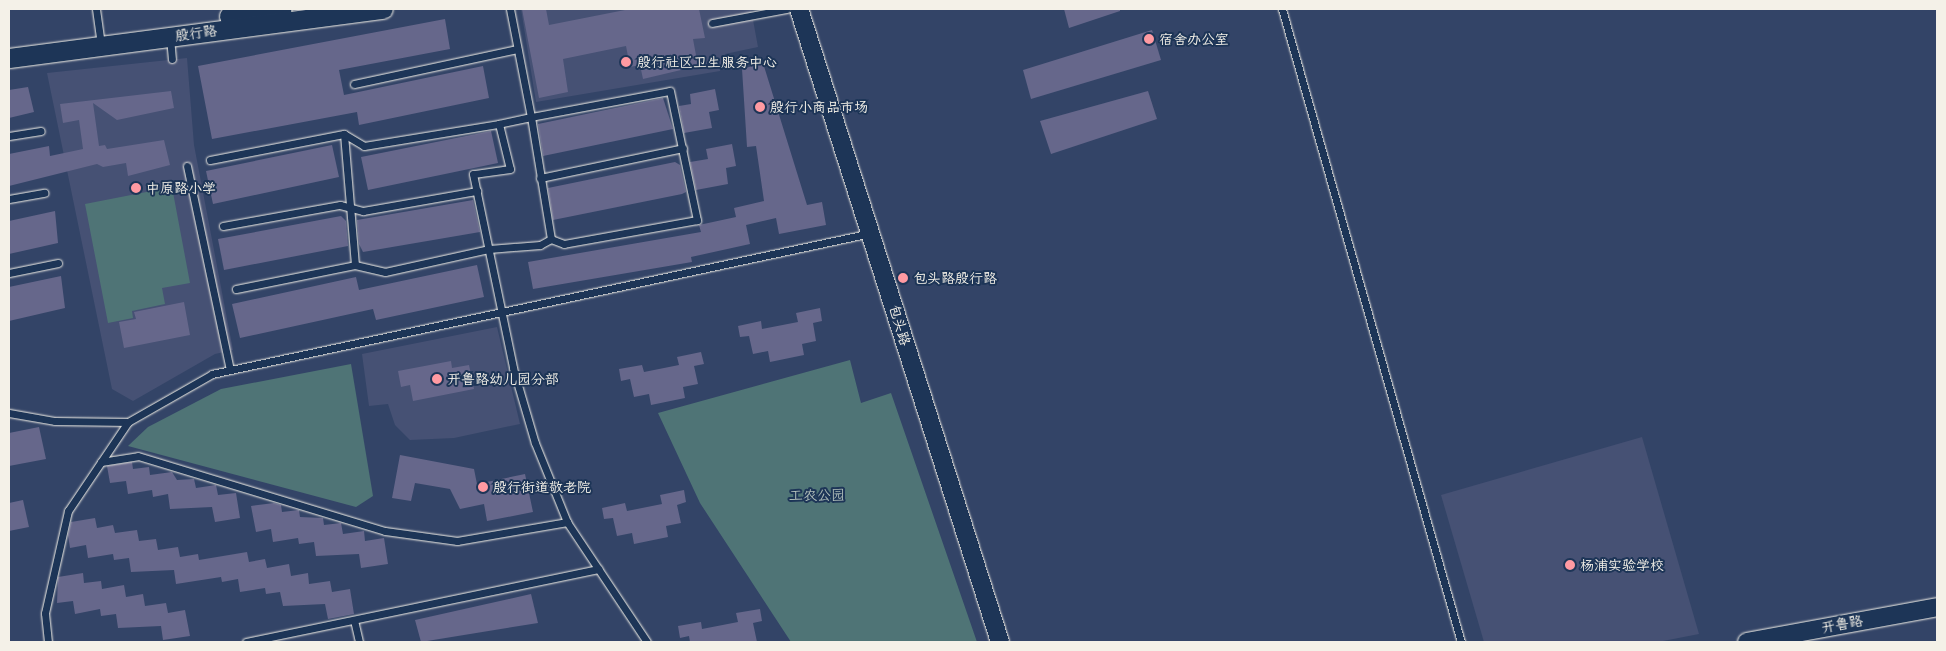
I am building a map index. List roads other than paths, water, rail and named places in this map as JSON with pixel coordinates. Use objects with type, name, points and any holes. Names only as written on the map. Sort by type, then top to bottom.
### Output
[{"type":"main road","name":"殷行路","points":[[9,58],[100,40],[282,9]]},
{"type":"main road","name":"殷行路","points":[[9,45],[170,37],[383,9]]},
{"type":"street","name":"包头路","points":[[799,9],[872,233],[1000,642]]},
{"type":"street","name":"开鲁路","points":[[1747,642],[1937,607]]},
{"type":"lane","points":[[96,9],[100,40]]},
{"type":"lane","points":[[510,9],[551,239]]},
{"type":"lane","points":[[712,23],[787,9]]},
{"type":"lane","points":[[1282,9],[1461,642]]},
{"type":"lane","points":[[170,37],[172,59]]},
{"type":"lane","points":[[354,84],[517,49]]},
{"type":"lane","points":[[210,160],[344,134],[364,146],[499,124],[670,92],[697,220],[564,244],[551,239],[521,249],[489,249],[384,272],[355,265],[236,290]]},
{"type":"lane","points":[[499,124],[510,169],[473,174],[503,315],[535,443],[567,522],[647,642]]},
{"type":"lane","points":[[9,136],[41,131]]},
{"type":"lane","points":[[344,134],[352,208],[355,265]]},
{"type":"lane","points":[[540,178],[683,148]]},
{"type":"lane","points":[[187,166],[230,370]]},
{"type":"lane","points":[[223,226],[340,205],[363,211],[477,191]]},
{"type":"lane","points":[[9,199],[44,193]]},
{"type":"lane","points":[[48,642],[45,613],[68,511],[128,422],[212,374],[503,315],[872,233]]},
{"type":"lane","points":[[9,273],[58,263]]},
{"type":"lane","points":[[9,413],[56,421],[128,422]]},
{"type":"lane","points":[[101,462],[146,458],[385,531],[457,541],[567,522]]},
{"type":"lane","points":[[246,642],[599,569]]},
{"type":"lane","points":[[354,620],[359,642]]},
{"type":"place","name":"宿舍办公室","points":[[1149,39]]},
{"type":"place","name":"殷行社区卫生服务中心","points":[[626,62]]},
{"type":"place","name":"殷行小商品市场","points":[[760,107]]},
{"type":"place","name":"中原路小学","points":[[136,188]]},
{"type":"place","name":"包头路殷行路","points":[[903,278]]},
{"type":"place","name":"开鲁路幼儿园分部","points":[[437,379]]},
{"type":"place","name":"殷行街道敬老院","points":[[483,487]]},
{"type":"place","name":"杨浦实验学校","points":[[1570,565]]},
{"type":"park label","name":"工农公园","points":[[817,495]]}]
